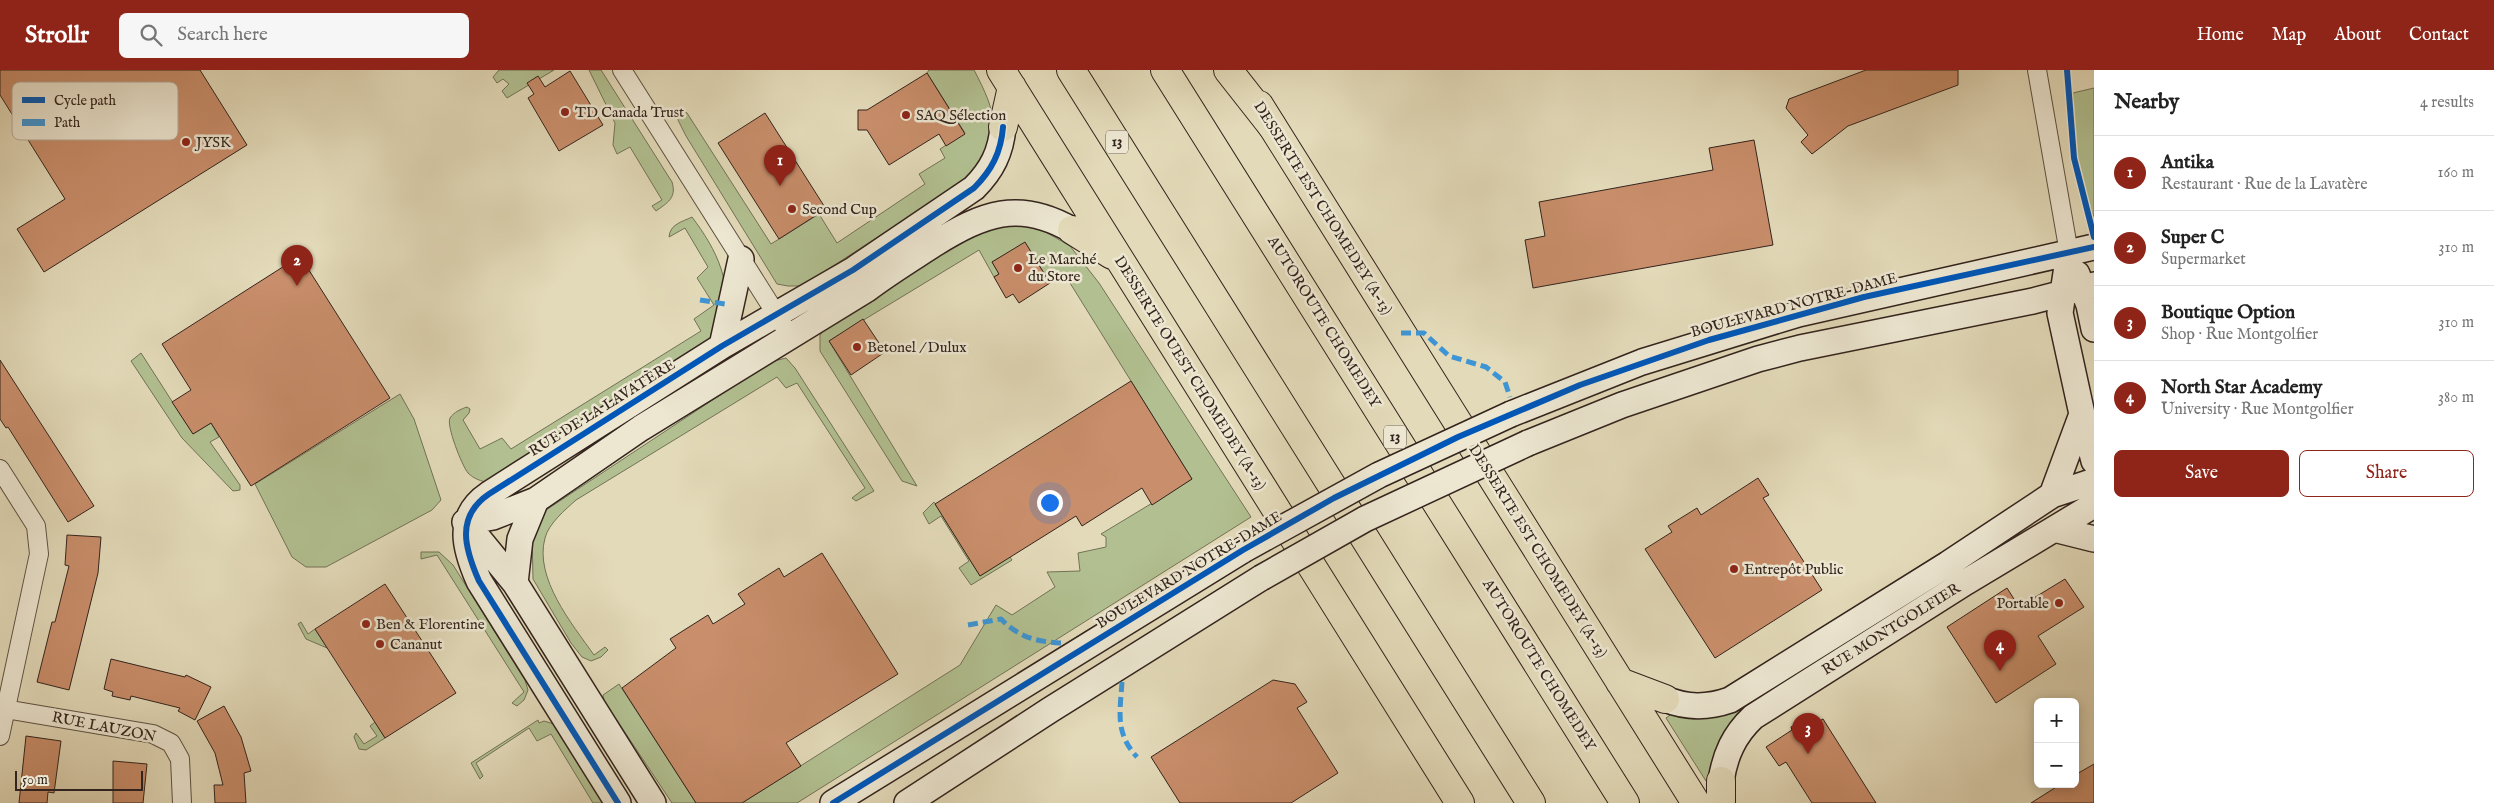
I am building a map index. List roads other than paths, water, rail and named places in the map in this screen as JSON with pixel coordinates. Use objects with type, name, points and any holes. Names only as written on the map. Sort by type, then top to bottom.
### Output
[{"type":"main road","name":"13","points":[[1071,70],[1531,803]]},
{"type":"main road","name":"AUTOROUTE CHOMEDEY","points":[[1165,70],[1626,803]]},
{"type":"main road","points":[[1228,70],[1272,126]]},
{"type":"main road","name":"DESSERTE EST CHOMEDEY (A-13)","points":[[1237,70],[1696,803]]},
{"type":"main road","points":[[1003,127],[1006,78]]},
{"type":"main road","name":"DESSERTE OUEST CHOMEDEY (A-13)","points":[[1006,78],[1460,803]]},
{"type":"main road","points":[[1072,230],[1118,258]]},
{"type":"main road","points":[[1620,682],[1665,699]]},
{"type":"street","points":[[622,70],[790,336]]},
{"type":"street","points":[[2037,70],[2069,253],[2094,329]]},
{"type":"street","name":"RUE DE LA LAVATÈRE","points":[[465,522],[483,498],[722,346],[853,270],[974,188],[984,178],[997,159],[1003,127]]},
{"type":"street","points":[[465,522],[493,517],[536,500],[640,428],[867,289],[892,270],[980,219],[1005,212],[1019,212],[1048,218],[1072,230]]},
{"type":"street","name":"BOULEVARD NOTRE-DAME","points":[[833,803],[1243,550],[1378,475],[1511,414],[1642,362],[1798,314],[2094,247]]},
{"type":"street","points":[[722,346],[741,259]]},
{"type":"street","points":[[2080,289],[2060,312],[2094,461]]},
{"type":"street","points":[[907,803],[1050,710],[1261,578],[1366,519],[1528,442],[1622,405],[1772,356],[1848,338],[1940,322],[2080,289]]},
{"type":"street","points":[[2052,495],[2082,414]]},
{"type":"street","points":[[0,469],[36,526],[39,554],[0,736]]},
{"type":"street","name":"RUE MONTGOLFIER","points":[[1665,699],[1688,706],[1711,706],[1743,693],[2052,495],[2094,480]]},
{"type":"street","points":[[515,583],[520,538],[536,500]]},
{"type":"street","name":"RUE MONTGOLFIER","points":[[1721,792],[1728,750],[1739,732],[1753,717],[1916,613],[2094,505]]},
{"type":"street","points":[[465,522],[515,583],[653,803]]},
{"type":"street","points":[[465,522],[467,552],[483,587],[618,803]]},
{"type":"street","points":[[2054,529],[2094,538]]},
{"type":"street","name":"RUE LAUZON","points":[[5,709],[153,734],[171,742],[180,759],[182,803]]},
{"type":"place","name":"TD Canada Trust","points":[[565,112]]},
{"type":"place","name":"SAQ Sélection","points":[[906,115]]},
{"type":"place","name":"JYSK","points":[[186,142]]},
{"type":"place","name":"Antika","points":[[780,186]]},
{"type":"place","name":"Second Cup","points":[[792,209]]},
{"type":"place","name":"Le Marché du Store","points":[[1018,268]]},
{"type":"place","name":"Super C","points":[[297,286]]},
{"type":"place","name":"Betonel / Dulux","points":[[857,347]]},
{"type":"place","name":"Entrepôt Public","points":[[1734,569]]},
{"type":"place","name":"Portable","points":[[2059,603]]},
{"type":"place","name":"Ben & Florentine","points":[[366,624]]},
{"type":"place","name":"Cananut","points":[[380,644]]},
{"type":"place","name":"North Star Academy","points":[[2000,671]]},
{"type":"place","name":"Boutique Option","points":[[1808,754]]}]
